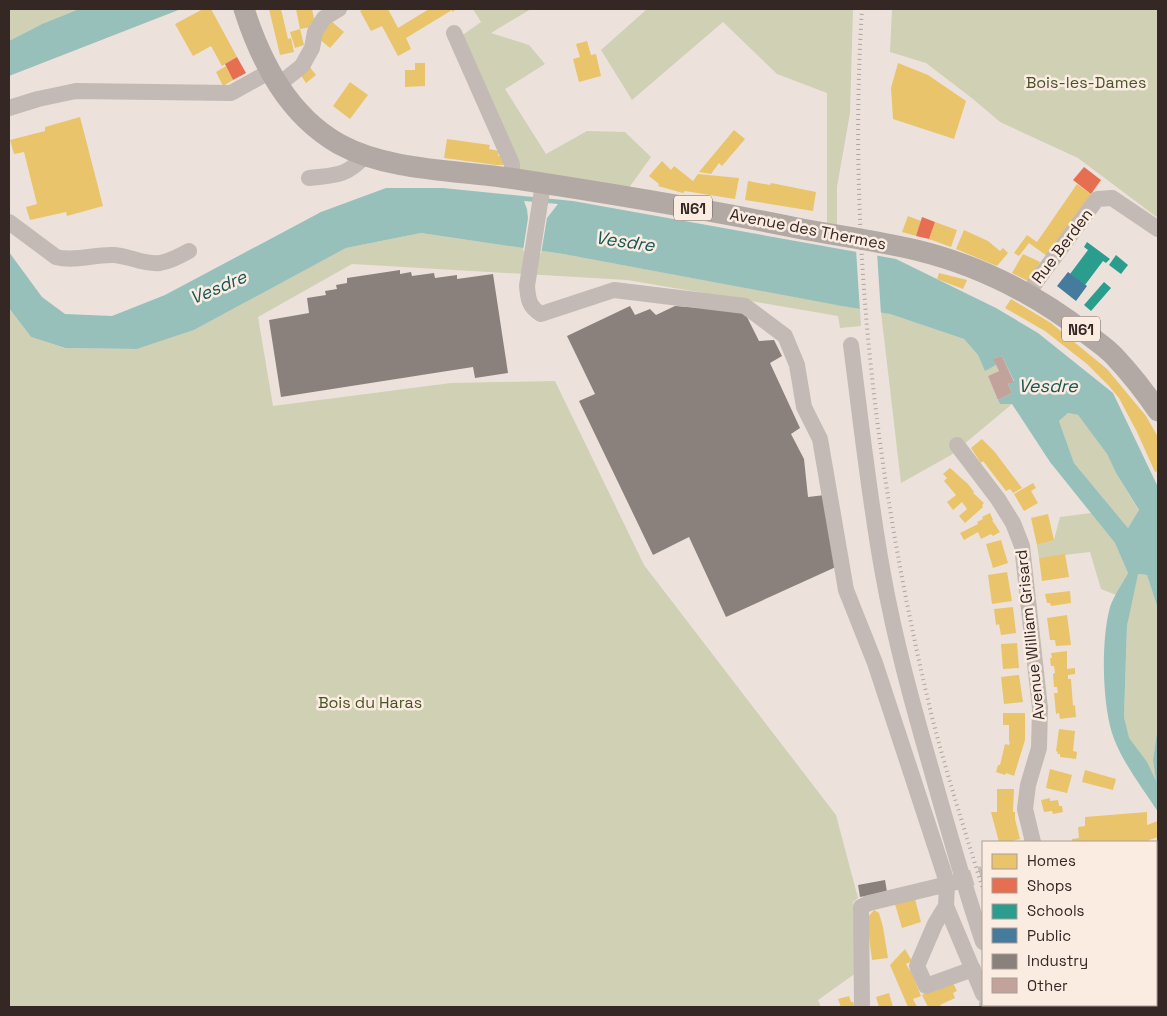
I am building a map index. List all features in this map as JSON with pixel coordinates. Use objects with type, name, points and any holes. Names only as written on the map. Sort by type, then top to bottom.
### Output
[{"type":"main road","name":"Avenue des Thermes","points":[[244,9],[254,40],[273,78],[295,108],[338,143],[365,156],[399,164],[512,179],[542,194],[734,214],[917,251],[983,273],[1028,294],[1070,321],[1114,356],[1145,391],[1158,411]]},
{"type":"street","points":[[9,108],[38,99],[76,91],[231,93],[302,66],[312,48],[315,32],[324,18],[339,9]]},
{"type":"street","points":[[454,33],[512,164],[512,179]]},
{"type":"street","points":[[308,178],[340,175],[351,169],[365,156]]},
{"type":"street","points":[[542,194],[527,286],[528,301],[541,314],[614,290],[745,306],[785,336],[797,364],[804,407],[820,440],[846,590],[876,664],[952,883],[946,906],[935,924],[917,966],[926,986],[974,969]]},
{"type":"street","name":"Rue Berden","points":[[1028,294],[1098,199],[1112,198],[1158,229]]},
{"type":"street","points":[[9,222],[56,257],[64,259],[94,255],[116,255],[147,263],[162,262],[176,258],[189,251]]},
{"type":"street","points":[[851,345],[867,473],[883,574],[908,689],[982,939]]},
{"type":"street","name":"Avenue William Grisard","points":[[957,445],[998,498],[1013,523],[1022,546],[1040,708],[1039,748],[1028,785],[1025,809],[1033,841]]},
{"type":"street","points":[[862,1007],[862,908],[869,903],[952,883]]},
{"type":"street","points":[[946,906],[982,991]]},
{"type":"street","points":[[862,984],[866,987],[874,1007]]},
{"type":"green space","points":[[9,9],[79,9],[42,24],[9,41]]},
{"type":"green space","points":[[473,9],[531,9],[491,33],[529,45],[545,64],[505,89],[546,154],[587,131],[625,132],[651,157],[628,189],[512,170],[457,39],[481,22]]},
{"type":"green space","points":[[647,9],[853,9],[850,113],[837,187],[837,225],[827,226],[827,93],[777,74],[723,22],[632,100],[601,50]]},
{"type":"green space","name":"Bois-les-Dames","points":[[892,9],[1158,9],[1158,218],[1078,158],[1000,122],[926,63],[890,52]]},
{"type":"green space","name":"Bois du Haras","points":[[421,233],[563,254],[860,309],[861,326],[840,328],[838,316],[627,280],[352,264],[258,317],[273,406],[451,383],[555,381],[644,565],[836,815],[858,898],[853,902],[856,973],[818,1000],[821,1007],[9,1007],[9,308],[31,337],[64,348],[137,349],[194,330],[346,248]]},
{"type":"green space","points":[[881,312],[964,339],[978,355],[985,370],[996,365],[999,371],[988,376],[1000,404],[1012,404],[951,455],[901,483]]},
{"type":"green space","points":[[1068,413],[1078,415],[1107,454],[1139,511],[1128,528],[1074,463],[1059,421]]},
{"type":"green space","points":[[1091,513],[1115,543],[1128,573],[1116,595],[1101,589],[1090,552],[1039,558],[1037,545],[1054,540],[1060,517]]},
{"type":"green space","points":[[1137,574],[1147,575],[1158,609],[1158,726],[1153,760],[1156,781],[1128,738],[1124,717],[1127,626]]},
{"type":"water","points":[[79,9],[181,9],[9,76],[9,41],[42,24]]},
{"type":"water","name":"Vesdre","points":[[386,188],[443,188],[573,201],[896,259],[996,308],[1038,333],[1113,393],[1158,487],[1158,609],[1147,575],[1138,574],[1127,626],[1124,717],[1129,738],[1147,762],[1156,781],[1153,760],[1158,726],[1158,812],[1121,754],[1112,733],[1106,704],[1104,653],[1107,621],[1110,607],[1128,573],[1115,543],[1050,462],[1012,404],[1000,404],[998,400],[1012,393],[1008,384],[1014,381],[1002,356],[994,359],[996,365],[985,371],[978,355],[964,339],[890,314],[563,254],[421,233],[346,248],[194,330],[137,349],[65,348],[31,337],[9,308],[9,252],[42,297],[65,314],[112,316],[165,295],[321,212]],"holes":[[[1068,413],[1078,415],[1107,454],[1116,473],[1139,510],[1128,528],[1074,463],[1059,421]]]},
{"type":"pier","points":[[524,201],[558,204],[547,218],[541,254],[523,251],[528,218]]},
{"type":"pier","points":[[856,249],[877,252],[881,315],[860,312]]},
{"type":"building: Homes","points":[[203,9],[211,9],[237,57],[222,66],[211,46],[193,56],[175,24]]},
{"type":"building: Homes","points":[[269,9],[281,9],[288,39],[291,38],[294,52],[280,55]]},
{"type":"building: Homes","points":[[296,9],[312,9],[315,23],[310,24],[311,27],[300,29]]},
{"type":"building: Homes","points":[[365,9],[388,9],[398,28],[429,9],[457,9],[452,12],[452,10],[406,38],[411,49],[398,56],[382,26],[371,31],[360,11]]},
{"type":"building: Homes","points":[[331,21],[344,32],[330,48],[317,37]]},
{"type":"building: Homes","points":[[300,29],[304,45],[295,48],[290,32]]},
{"type":"building: Homes","points":[[587,41],[591,55],[596,54],[601,76],[579,82],[573,59],[580,57],[576,44]]},
{"type":"building: Homes","points":[[415,63],[425,63],[425,86],[405,87],[405,70],[415,70]]},
{"type":"building: Homes","points":[[898,63],[928,75],[966,101],[954,139],[893,119],[891,88]]},
{"type":"building: Homes","points":[[226,66],[233,80],[223,86],[216,72]]},
{"type":"building: Homes","points":[[309,66],[316,75],[306,83],[300,74]]},
{"type":"building: Homes","points":[[350,82],[368,95],[350,119],[333,106]]},
{"type":"building: Homes","points":[[80,117],[103,206],[67,216],[66,212],[30,220],[26,207],[37,204],[24,152],[14,154],[10,140],[45,131],[45,127]]},
{"type":"building: Homes","points":[[734,130],[745,139],[722,166],[719,163],[711,174],[699,172]]},
{"type":"building: Homes","points":[[447,139],[490,145],[489,149],[499,151],[498,156],[502,156],[505,165],[444,158]]},
{"type":"building: Homes","points":[[662,161],[671,170],[674,166],[693,181],[698,174],[739,178],[735,199],[685,191],[683,193],[658,186],[659,184],[649,176]]},
{"type":"building: Homes","points":[[748,181],[770,185],[771,183],[816,192],[813,211],[745,200]]},
{"type":"building: Homes","points":[[1077,184],[1091,194],[1047,256],[1029,243],[1019,256],[1014,253],[1027,235],[1037,242]]},
{"type":"building: Homes","points":[[908,216],[921,221],[916,236],[902,232]]},
{"type":"building: Homes","points":[[935,222],[957,230],[951,247],[929,239]]},
{"type":"building: Homes","points":[[964,230],[988,241],[1000,251],[1003,248],[1008,253],[997,266],[956,249]]},
{"type":"building: Homes","points":[[1023,254],[1040,262],[1030,282],[1012,273]]},
{"type":"building: Homes","points":[[939,273],[967,280],[963,289],[937,279]]},
{"type":"building: Homes","points":[[1011,299],[1051,323],[1107,369],[1146,416],[1158,437],[1158,471],[1155,472],[1119,398],[1109,386],[1087,364],[1045,331],[1005,308]]},
{"type":"building: Homes","points":[[982,439],[994,451],[1022,488],[1013,493],[1010,489],[1006,491],[983,461],[981,463],[971,448]]},
{"type":"building: Homes","points":[[950,468],[968,484],[973,493],[984,503],[983,507],[965,523],[959,516],[967,509],[962,502],[953,510],[947,502],[956,495],[944,481],[947,478],[943,474]]},
{"type":"building: Homes","points":[[1033,483],[1036,488],[1031,491],[1038,503],[1024,511],[1014,494]]},
{"type":"building: Homes","points":[[990,513],[1000,532],[981,539],[978,532],[964,540],[960,533],[978,524],[977,522],[983,519],[982,517]]},
{"type":"building: Homes","points":[[1048,514],[1054,540],[1037,545],[1031,518]]},
{"type":"building: Homes","points":[[1001,540],[1008,563],[993,568],[986,544]]},
{"type":"building: Homes","points":[[1065,554],[1069,577],[1042,581],[1039,558]]},
{"type":"building: Homes","points":[[1007,572],[1012,601],[992,604],[988,575]]},
{"type":"building: Homes","points":[[1070,591],[1071,603],[1051,606],[1050,603],[1047,603],[1045,594]]},
{"type":"building: Homes","points":[[1013,607],[1016,633],[1001,635],[999,624],[996,625],[994,609]]},
{"type":"building: Homes","points":[[1067,615],[1071,645],[1056,646],[1055,640],[1050,640],[1047,618]]},
{"type":"building: Homes","points":[[1017,643],[1019,668],[1003,669],[1001,644]]},
{"type":"building: Homes","points":[[1067,651],[1067,669],[1075,668],[1075,674],[1068,675],[1068,679],[1071,679],[1073,706],[1075,705],[1076,717],[1060,719],[1059,713],[1056,714],[1054,693],[1058,693],[1057,687],[1054,687],[1053,674],[1055,673],[1054,666],[1051,666],[1050,658],[1052,658],[1051,653]]},
{"type":"building: Homes","points":[[1019,675],[1023,702],[1004,704],[1001,677]]},
{"type":"building: Homes","points":[[1003,713],[1025,713],[1025,740],[1014,776],[996,772],[998,765],[1000,765],[1005,744],[1009,745],[1010,742],[1009,725],[1003,725]]},
{"type":"building: Homes","points":[[1059,729],[1075,731],[1073,751],[1077,752],[1076,759],[1060,757],[1060,754],[1057,754]]},
{"type":"building: Homes","points":[[1050,769],[1072,775],[1067,793],[1046,788]]},
{"type":"building: Homes","points":[[1085,770],[1116,779],[1113,790],[1082,782]]},
{"type":"building: Homes","points":[[997,789],[1014,789],[1013,812],[1015,812],[1020,839],[999,841],[991,812],[997,812]]},
{"type":"building: Homes","points":[[1050,798],[1050,801],[1058,800],[1063,812],[1053,814],[1052,811],[1044,812],[1041,800]]},
{"type":"building: Homes","points":[[1147,812],[1147,825],[1158,821],[1158,837],[1149,841],[1072,841],[1072,839],[1079,838],[1078,827],[1085,826],[1085,817]]},
{"type":"building: Homes","points":[[915,899],[921,922],[902,928],[895,904]]},
{"type":"building: Homes","points":[[874,910],[879,913],[888,958],[872,960],[868,917]]},
{"type":"building: Homes","points":[[905,949],[912,961],[906,964],[911,971],[921,996],[913,999],[917,1007],[908,1007],[890,965]]},
{"type":"building: Homes","points":[[952,981],[957,991],[953,993],[955,998],[940,1005],[942,1007],[928,1007],[922,995]]},
{"type":"building: Homes","points":[[889,993],[893,1007],[879,1007],[876,997]]},
{"type":"building: Homes","points":[[849,996],[855,1007],[841,1007],[838,999]]},
{"type":"building: Shops","points":[[237,57],[246,73],[233,80],[225,64]]},
{"type":"building: Shops","points":[[1084,167],[1101,180],[1091,194],[1073,180]]},
{"type":"building: Shops","points":[[922,217],[935,222],[929,239],[916,236]]},
{"type":"building: Schools","points":[[1087,242],[1110,259],[1106,263],[1103,261],[1085,285],[1070,274],[1088,250],[1084,247]]},
{"type":"building: Schools","points":[[1116,255],[1128,265],[1121,274],[1109,265]]},
{"type":"building: Schools","points":[[1104,282],[1111,288],[1091,311],[1084,305]]},
{"type":"building: Public","points":[[1068,272],[1087,286],[1076,301],[1057,286]]},
{"type":"building: Industry","points":[[400,270],[400,274],[411,272],[412,276],[434,273],[435,278],[457,275],[457,279],[493,274],[508,373],[475,378],[473,367],[281,397],[269,320],[309,313],[307,298],[326,295],[325,291],[337,289],[336,285],[347,283],[347,278]]},
{"type":"building: Industry","points":[[630,306],[635,315],[650,309],[656,315],[675,306],[744,311],[759,341],[774,340],[782,356],[770,363],[800,428],[791,434],[804,459],[808,497],[825,495],[838,566],[726,617],[689,537],[653,555],[579,401],[595,394],[567,336]]},
{"type":"building: Industry","points":[[885,880],[887,892],[860,897],[858,885]]},
{"type":"building: Other","points":[[1002,356],[1014,382],[1008,384],[1012,393],[998,400],[988,376],[999,371],[993,359]]},
{"type":"tunnel","points":[[957,882],[982,874]]},
{"type":"railway","points":[[862,9],[858,97],[863,276],[882,454],[896,543],[932,717],[982,886]]}]
